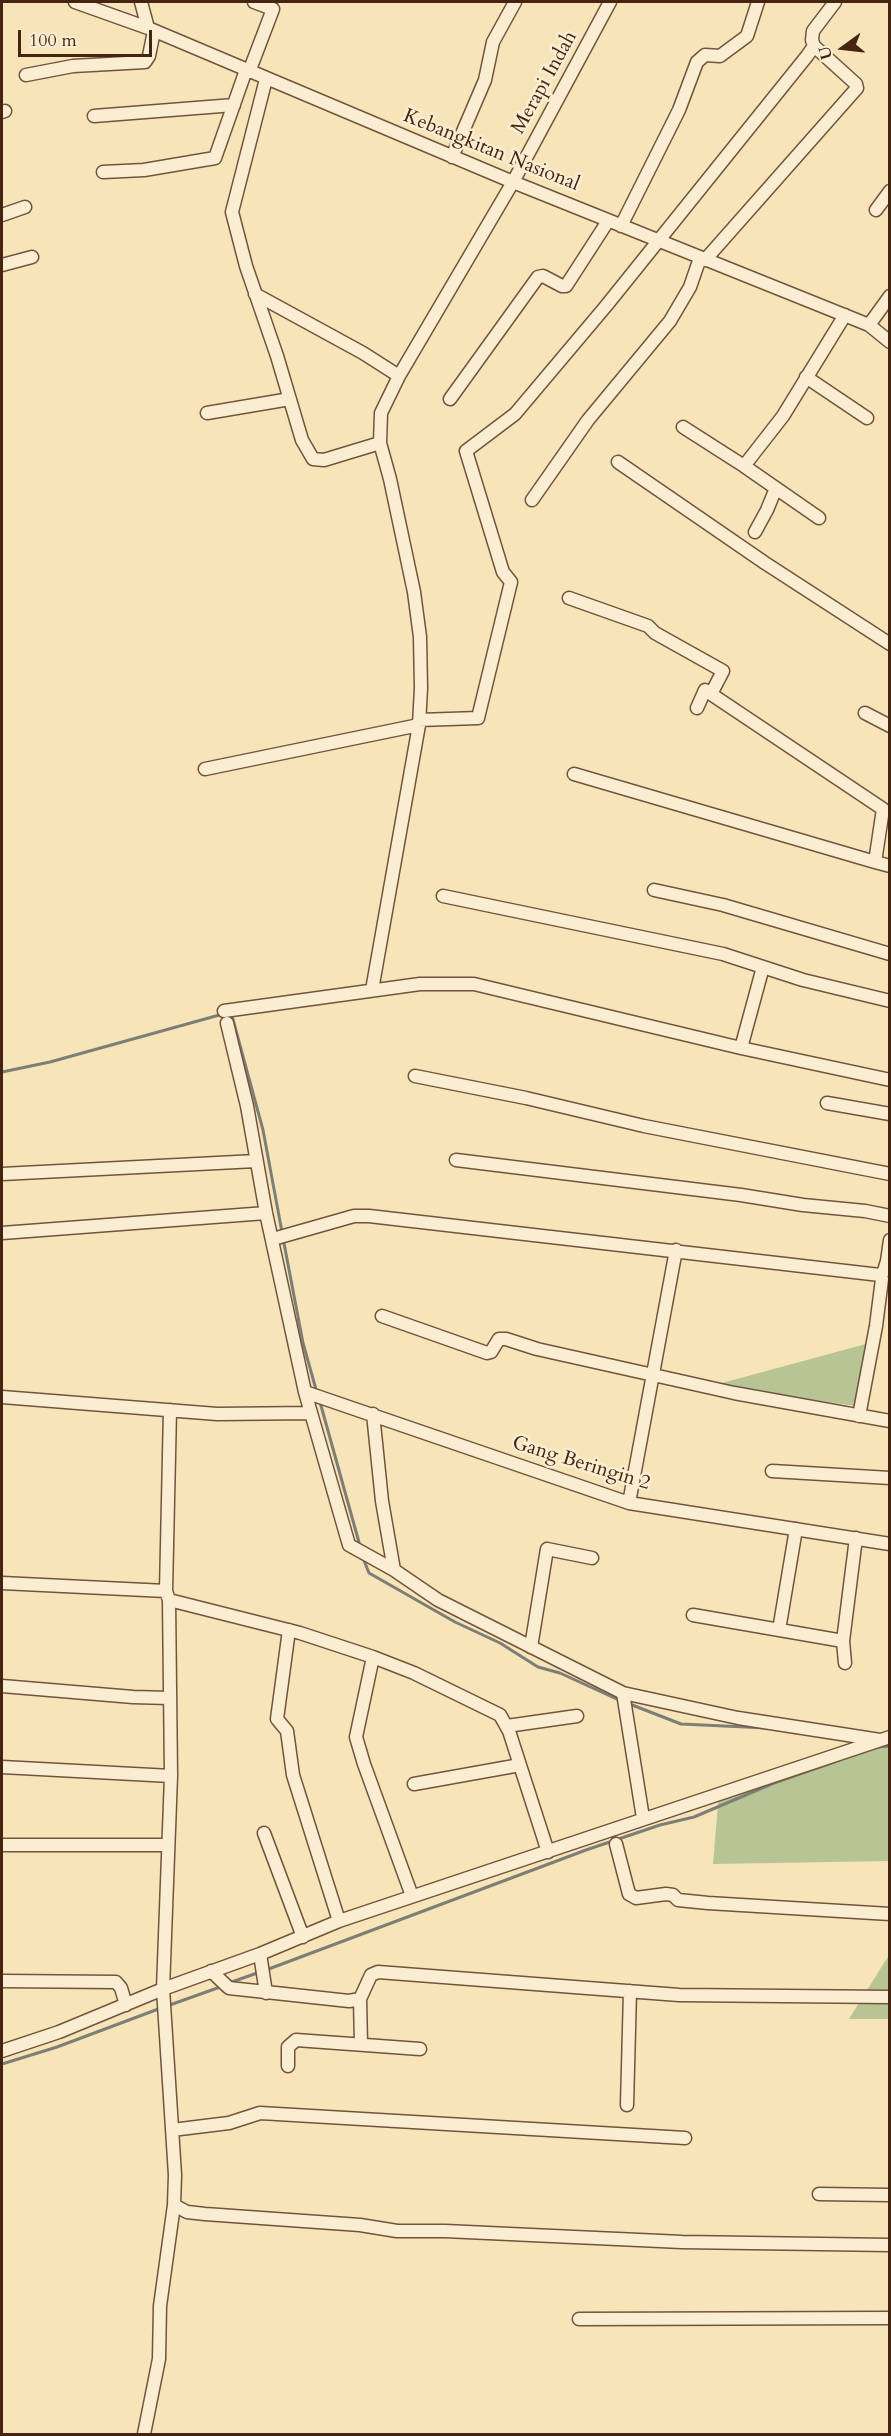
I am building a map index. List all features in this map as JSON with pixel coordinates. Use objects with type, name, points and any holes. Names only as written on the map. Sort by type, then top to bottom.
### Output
[{"type":"street","points":[[26,75],[72,66],[145,62],[149,56],[151,30],[141,2]]},
{"type":"street","points":[[103,172],[144,170],[214,158],[275,5],[254,2]]},
{"type":"street","points":[[452,157],[485,80],[494,42],[515,2]]},
{"type":"street","name":"Merapi Indah","points":[[372,990],[419,722],[420,637],[414,592],[380,443],[381,413],[399,376],[513,182],[610,2]]},
{"type":"street","points":[[621,226],[679,110],[698,62],[705,55],[720,56],[747,36],[758,2]]},
{"type":"street","points":[[532,500],[588,420],[670,321],[703,259],[857,88],[856,84],[814,46],[812,40],[813,31],[835,2]]},
{"type":"street","name":"Kebangkitan Nasional","points":[[82,3],[608,221],[869,325],[890,342]]},
{"type":"street","points":[[205,769],[419,722],[478,718],[511,582],[503,572],[465,451],[515,414],[658,241],[814,46]]},
{"type":"street","points":[[266,79],[232,212],[255,294],[302,440],[314,459],[324,460],[380,443]]},
{"type":"street","points":[[94,116],[234,105]]},
{"type":"street","points":[[876,210],[889,195]]},
{"type":"street","points":[[2,215],[25,207]]},
{"type":"street","points":[[450,399],[538,277],[543,276],[566,286],[608,221]]},
{"type":"street","points":[[2,266],[32,257]]},
{"type":"street","points":[[255,294],[363,353],[399,376]]},
{"type":"street","points":[[869,325],[890,296]]},
{"type":"street","points":[[744,466],[783,416],[845,315]]},
{"type":"street","points":[[806,377],[867,418]]},
{"type":"street","points":[[207,414],[290,399]]},
{"type":"street","points":[[683,428],[744,466],[819,518]]},
{"type":"street","points":[[618,462],[765,563],[890,644]]},
{"type":"street","points":[[755,532],[776,488]]},
{"type":"street","points":[[569,598],[648,626],[655,633],[723,671],[711,694]]},
{"type":"street","points":[[697,708],[705,690],[884,809],[875,862]]},
{"type":"street","points":[[865,713],[890,726]]},
{"type":"street","points":[[574,774],[890,866]]},
{"type":"street","points":[[654,890],[723,905],[890,954]]},
{"type":"street","points":[[443,896],[723,954],[802,980],[890,1001]]},
{"type":"street","points":[[741,1048],[763,967]]},
{"type":"street","points":[[881,1740],[738,1718],[623,1695],[438,1600],[394,1570],[351,1548],[311,1413],[314,1394],[280,1238],[266,1214],[247,1106],[226,1017],[372,990],[420,984],[490,986],[741,1048],[890,1080]]},
{"type":"street","points":[[415,1077],[526,1098],[644,1126],[890,1174]]},
{"type":"street","points":[[827,1103],[890,1114]]},
{"type":"street","points":[[456,1160],[890,1216]]},
{"type":"street","points":[[2,1174],[256,1161]]},
{"type":"street","points":[[2,1233],[266,1214]]},
{"type":"street","points":[[280,1238],[354,1216],[369,1216],[880,1275]]},
{"type":"street","points":[[880,1275],[888,1261],[890,1240]]},
{"type":"street","points":[[629,1503],[676,1250]]},
{"type":"street","points":[[859,1416],[876,1326],[882,1279],[880,1275]]},
{"type":"street","points":[[382,1316],[487,1353],[491,1352],[499,1339],[506,1339],[537,1349],[734,1394],[859,1416],[889,1424]]},
{"type":"street","name":"Gang Beringin 2","points":[[314,1394],[629,1503],[890,1544]]},
{"type":"street","points":[[2,1397],[217,1414],[311,1413]]},
{"type":"street","points":[[144,2434],[159,2359],[160,2306],[174,2205],[172,2130],[163,1989],[171,1776],[167,1596],[170,1410]]},
{"type":"street","points":[[373,1414],[382,1501],[394,1570]]},
{"type":"street","points":[[772,1471],[890,1478]]},
{"type":"street","points":[[780,1630],[796,1529]]},
{"type":"street","points":[[845,1663],[843,1641],[856,1538]]},
{"type":"street","points":[[531,1647],[547,1549],[592,1558]]},
{"type":"street","points":[[2,1583],[167,1596],[289,1630],[373,1658],[414,1673],[500,1715],[507,1726],[548,1852]]},
{"type":"street","points":[[693,1616],[843,1641]]},
{"type":"street","points":[[289,1630],[277,1719],[287,1731],[293,1775],[339,1921]]},
{"type":"street","points":[[373,1658],[356,1737],[412,1896]]},
{"type":"street","points":[[2,1686],[169,1698]]},
{"type":"street","points":[[623,1695],[643,1818]]},
{"type":"street","points":[[507,1726],[577,1716]]},
{"type":"street","points":[[2,2051],[303,1938],[339,1921],[881,1740]]},
{"type":"street","points":[[414,1784],[520,1765]]},
{"type":"street","points":[[2,1767],[171,1776]]},
{"type":"street","points":[[264,1833],[303,1938]]},
{"type":"street","points":[[616,1844],[629,1894],[636,1898],[666,1894],[673,1895],[678,1900],[708,1903],[890,1914]]},
{"type":"street","points":[[2,1845],[168,1845]]},
{"type":"street","points":[[260,1954],[266,1993]]},
{"type":"street","points":[[211,1971],[226,1985],[266,1993],[349,2001],[360,1999]]},
{"type":"street","points":[[361,2044],[360,1999],[371,1975],[378,1972],[679,1995],[890,1997]]},
{"type":"street","points":[[2,1981],[116,1982],[121,1988],[126,2005]]},
{"type":"street","points":[[627,2105],[630,1991]]},
{"type":"street","points":[[288,2066],[288,2048],[294,2041],[420,2049]]},
{"type":"street","points":[[172,2130],[229,2123],[260,2114],[685,2138]]},
{"type":"street","points":[[819,2194],[890,2195]]},
{"type":"street","points":[[174,2205],[187,2212],[360,2225],[397,2231],[445,2231],[682,2242],[890,2245]]},
{"type":"street","points":[[579,2319],[890,2318]]},
{"type":"green space","points":[[877,1341],[863,1407],[711,1386]]},
{"type":"green space","points":[[889,1736],[889,1861],[713,1864],[719,1792]]},
{"type":"green space","points":[[889,1955],[889,2019],[849,2019]]},
{"type":"waterway","points":[[2,1072],[50,1062],[223,1014]]},
{"type":"waterway","points":[[229,1015],[232,1016],[263,1130],[282,1232]]},
{"type":"waterway","points":[[283,1238],[303,1343],[317,1393]]},
{"type":"waterway","points":[[320,1402],[360,1546]]},
{"type":"waterway","points":[[363,1558],[369,1573],[455,1622],[500,1643],[538,1667],[560,1673],[621,1701]]},
{"type":"waterway","points":[[627,1703],[681,1724],[767,1728]]},
{"type":"waterway","points":[[877,1747],[890,1746]]},
{"type":"waterway","points":[[266,1970],[586,1850],[660,1825],[694,1817],[774,1783],[834,1762]]},
{"type":"waterway","points":[[229,1983],[260,1972]]},
{"type":"waterway","points":[[167,2006],[223,1986]]},
{"type":"waterway","points":[[2,2064],[57,2047],[161,2008]]}]
